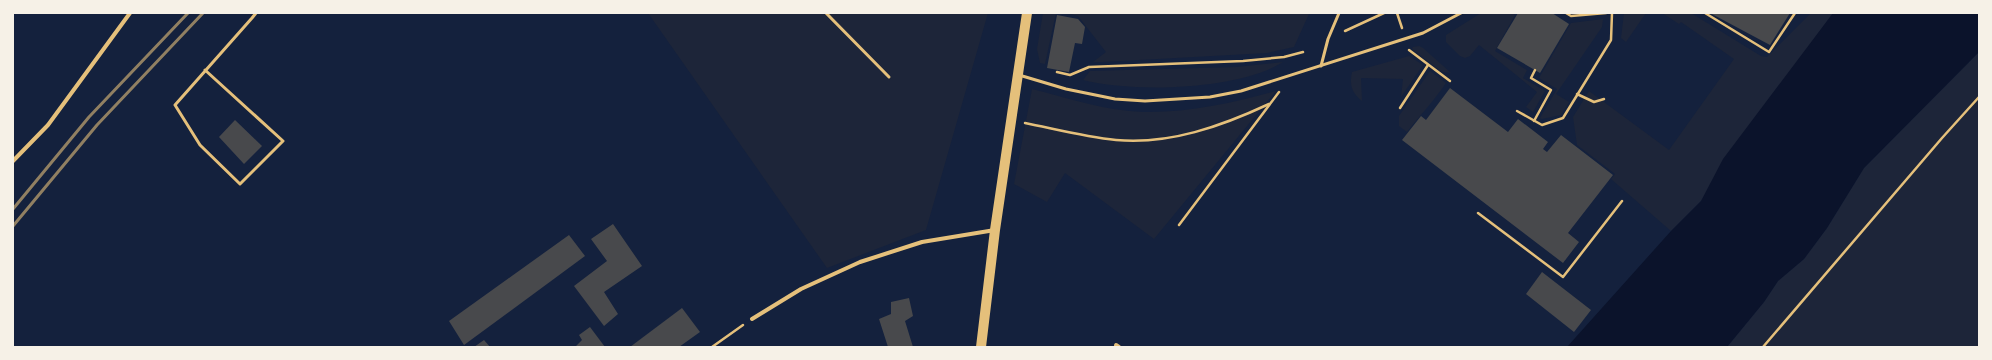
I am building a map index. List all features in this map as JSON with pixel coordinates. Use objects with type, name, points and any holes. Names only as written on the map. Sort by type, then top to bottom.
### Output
[{"type":"main road","points":[[982,347],[995,230],[1027,13]]},
{"type":"street","points":[[13,161],[48,125],[130,13]]},
{"type":"street","points":[[752,319],[801,289],[860,262],[922,242],[995,230]]},
{"type":"lane","points":[[205,70],[283,141],[240,184],[200,145],[175,105],[205,70],[256,13]]},
{"type":"lane","points":[[826,13],[889,77]]},
{"type":"lane","points":[[1321,66],[1328,39],[1339,13]]},
{"type":"lane","points":[[1018,75],[1066,89],[1115,99],[1145,101],[1228,95],[1423,33],[1461,13]]},
{"type":"path","points":[[1341,33],[1384,13]]},
{"type":"path","points":[[1397,13],[1403,31]]},
{"type":"path","points":[[1566,13],[1571,16],[1606,13]]},
{"type":"path","points":[[1517,111],[1542,125],[1562,118],[1611,40],[1612,13]]},
{"type":"path","points":[[1705,13],[1769,52],[1795,13]]},
{"type":"path","points":[[1409,50],[1450,81]]},
{"type":"path","points":[[1051,70],[1070,75],[1089,67],[1243,61],[1284,57],[1302,52]]},
{"type":"path","points":[[1400,108],[1428,65]]},
{"type":"path","points":[[1534,121],[1551,90],[1531,78],[1535,70]]},
{"type":"path","points":[[1179,224],[1280,91]]},
{"type":"path","points":[[1577,94],[1594,102],[1604,99]]},
{"type":"path","points":[[1764,347],[1979,97]]},
{"type":"path","points":[[1011,120],[1084,135],[1117,140],[1141,140],[1171,137],[1205,130],[1234,121],[1269,104]]},
{"type":"path","points":[[1478,213],[1563,277],[1622,201]]},
{"type":"path","points":[[712,347],[752,319]]},
{"type":"shaded area","points":[[648,13],[988,13],[926,230],[827,268]]},
{"type":"shaded area","points":[[1043,13],[1056,13],[1045,64],[1040,63],[1037,49]]},
{"type":"shaded area","points":[[1066,13],[1313,13],[1309,14],[1294,47],[1267,53],[1093,62],[1106,52],[1078,16]]},
{"type":"shaded area","points":[[1481,13],[1512,13],[1515,15],[1495,51],[1527,70],[1523,78],[1545,91],[1533,112],[1526,107],[1537,92],[1479,45],[1470,56],[1465,58],[1460,56],[1446,42],[1446,35]]},
{"type":"shaded area","points":[[1624,13],[1646,13],[1626,42],[1621,38]]},
{"type":"shaded area","points":[[1662,13],[1691,13],[1761,56],[1767,57],[1811,13],[1833,13],[1701,201],[1671,231],[1611,179],[1615,174],[1577,145],[1573,117],[1589,91],[1669,150],[1734,59],[1681,22],[1679,24]]},
{"type":"shaded area","points":[[1833,13],[1979,13],[1979,52],[1864,168],[1827,228],[1804,259],[1778,281],[1764,302],[1727,347],[1567,347],[1671,231],[1701,201],[1723,159]]},
{"type":"shaded area","points":[[1603,19],[1602,27],[1556,94],[1569,102],[1561,115],[1542,119],[1540,118],[1557,89],[1539,78],[1571,23]]},
{"type":"shaded area","points":[[1419,46],[1451,73],[1442,72],[1412,49],[1413,47]]},
{"type":"shaded area","points":[[1979,52],[1979,347],[1727,347],[1764,302],[1778,281],[1804,259],[1827,228],[1864,168]]},
{"type":"shaded area","points":[[1409,56],[1423,65],[1401,97],[1403,79],[1361,78],[1362,101],[1356,95],[1351,85],[1352,72]]},
{"type":"shaded area","points":[[1283,62],[1264,71],[1240,78],[1186,86],[1130,87],[1083,80],[1090,71],[1236,67]]},
{"type":"shaded area","points":[[1430,71],[1446,83],[1407,132],[1399,126],[1399,116]]},
{"type":"shaded area","points":[[1032,89],[1101,107],[1143,112],[1194,109],[1276,91],[1154,239],[1065,173],[1047,202],[1014,184]]},
{"type":"building","points":[[1518,13],[1552,13],[1569,24],[1540,73],[1497,48]]},
{"type":"building","points":[[1710,13],[1790,13],[1770,45]]},
{"type":"building","points":[[1057,15],[1078,19],[1085,27],[1082,44],[1075,43],[1069,72],[1047,68]]},
{"type":"building","points":[[1450,88],[1508,132],[1518,119],[1548,142],[1543,149],[1547,152],[1561,135],[1613,175],[1568,233],[1579,242],[1563,263],[1402,140],[1421,116],[1426,120]]},
{"type":"building","points":[[235,120],[262,146],[244,164],[219,137]]},
{"type":"building","points":[[613,224],[642,266],[604,292],[618,314],[604,326],[574,286],[607,261],[591,239]]},
{"type":"building","points":[[569,235],[585,256],[464,345],[449,321]]},
{"type":"building","points":[[1542,272],[1591,310],[1574,332],[1526,294]]},
{"type":"building","points":[[909,298],[913,316],[905,321],[913,347],[888,347],[879,319],[891,314],[891,302]]},
{"type":"building","points":[[682,308],[700,332],[679,347],[630,347]]},
{"type":"building","points":[[590,327],[605,347],[575,347],[582,340],[579,335]]},
{"type":"building","points":[[484,340],[490,347],[474,347]]},
{"type":"railway","points":[[13,209],[89,117],[188,13]]},
{"type":"railway","points":[[13,226],[97,125],[203,13]]}]
